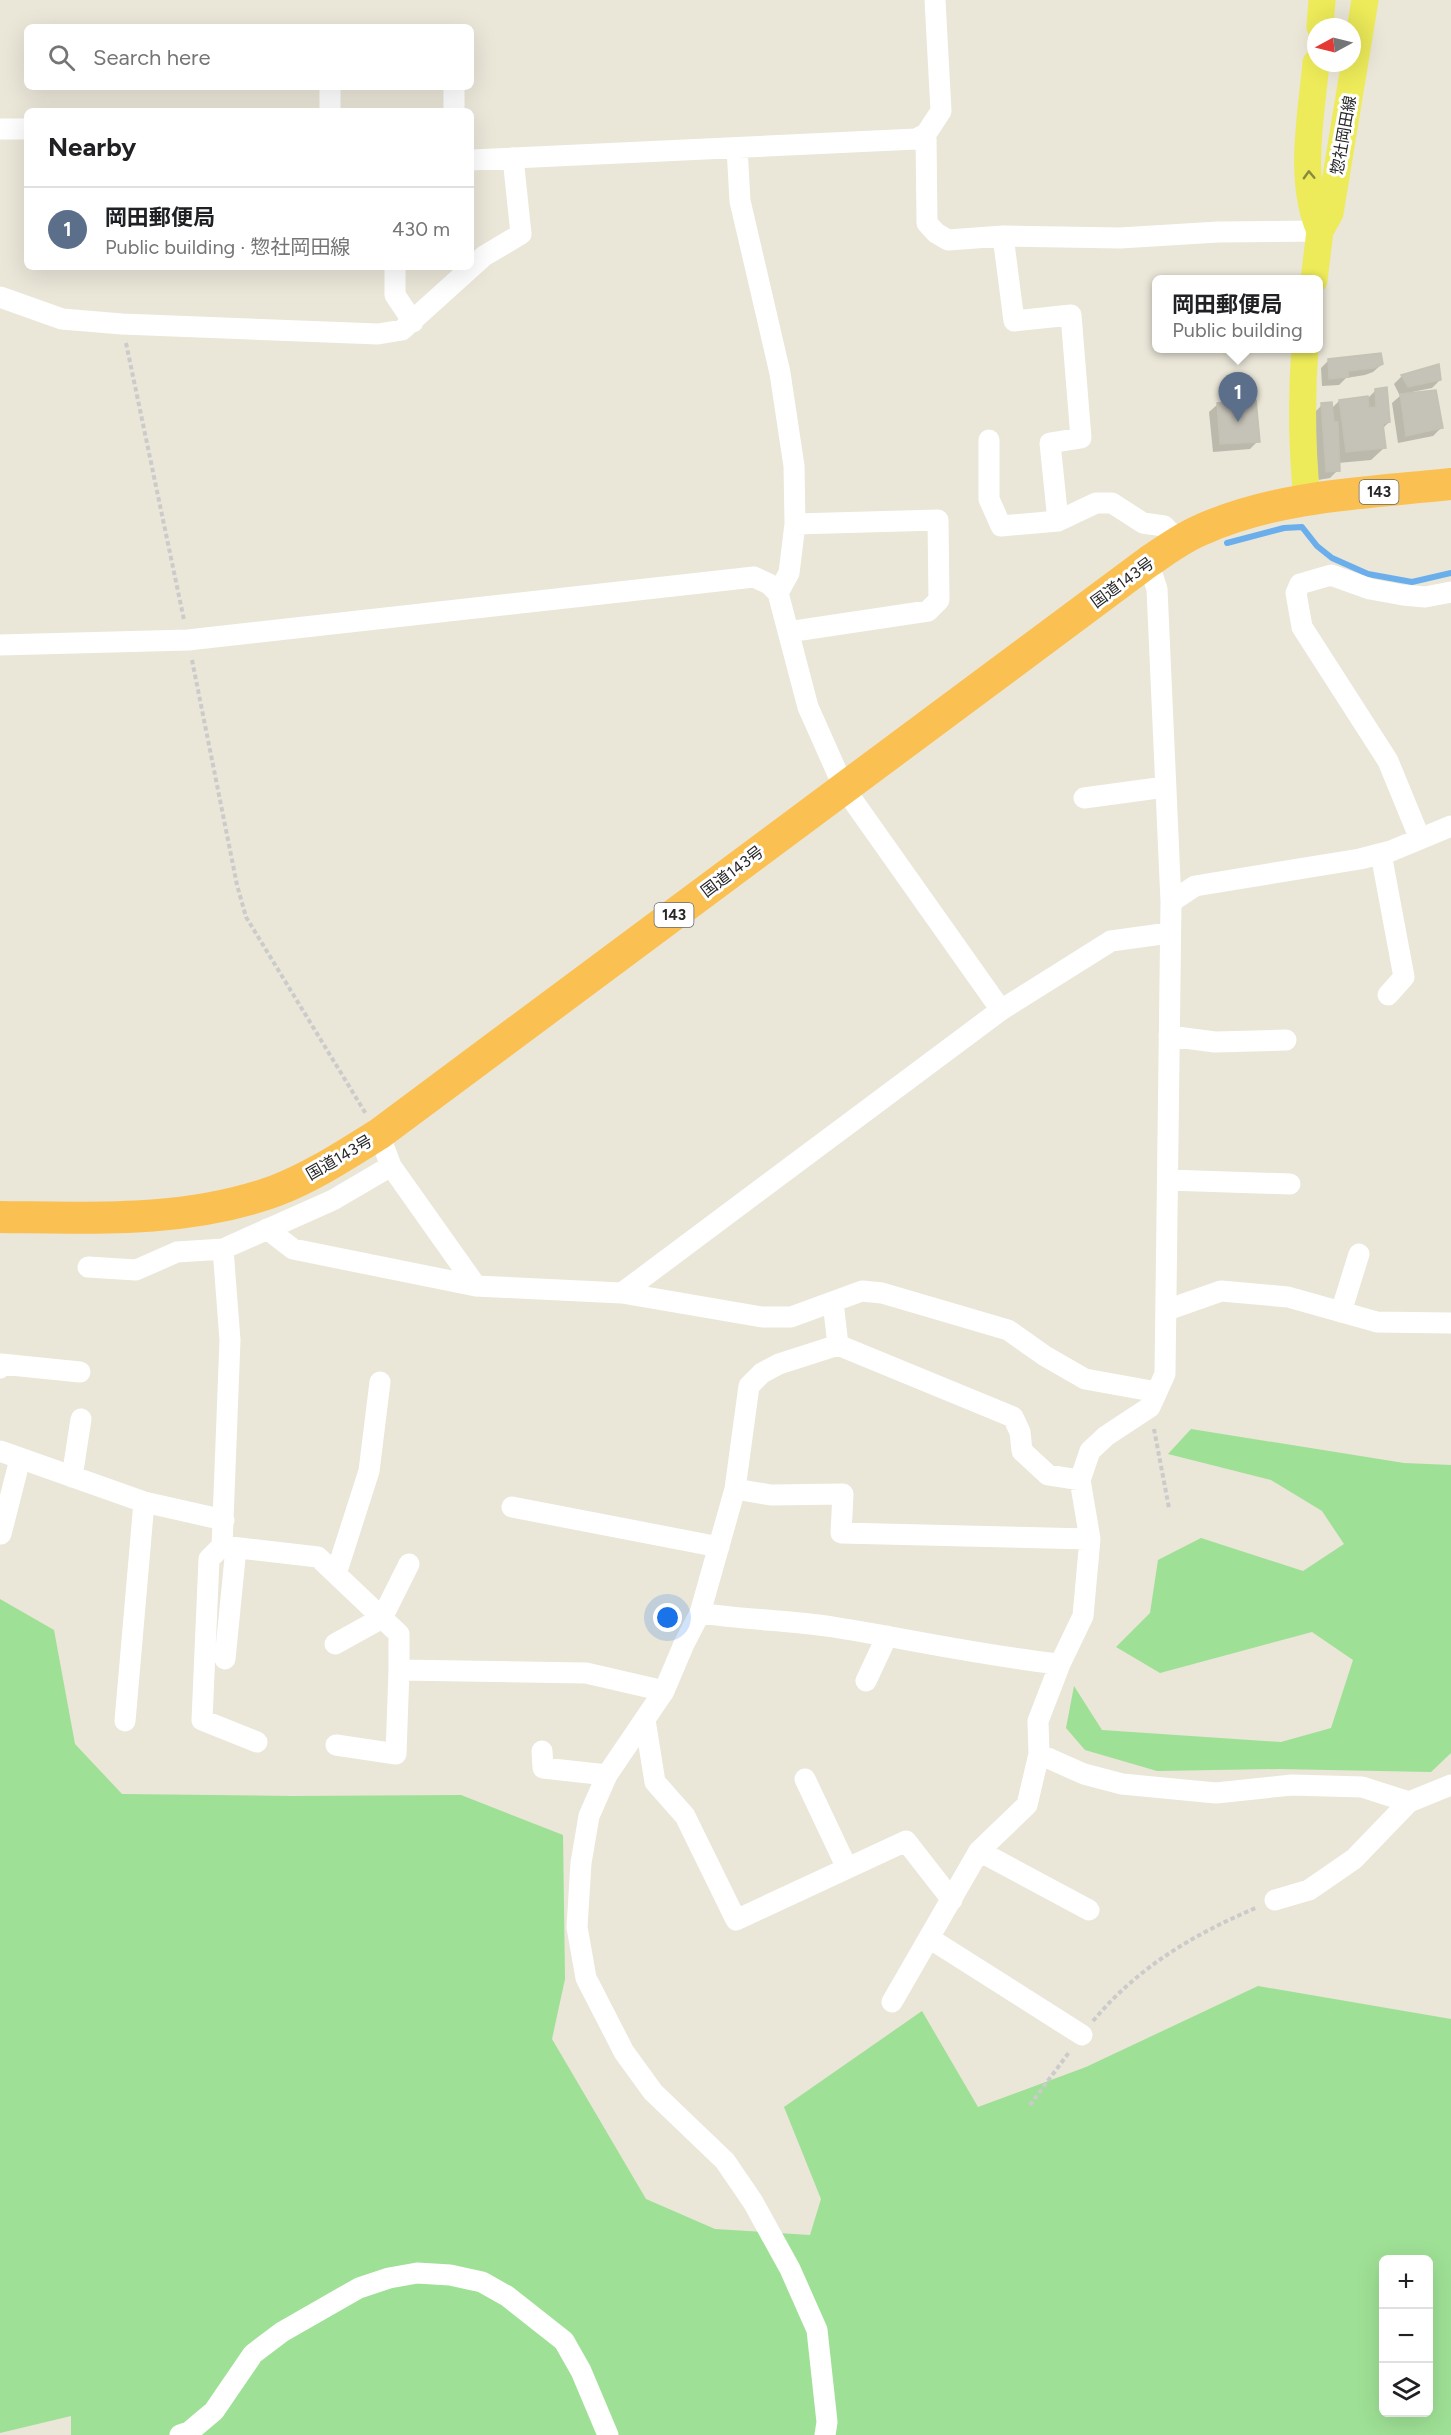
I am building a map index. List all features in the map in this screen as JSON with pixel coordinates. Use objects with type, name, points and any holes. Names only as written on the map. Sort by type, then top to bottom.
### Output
[{"type":"highway","name":"国道143号","points":[[0,1217],[93,1218],[154,1215],[231,1203],[275,1191],[316,1172],[379,1134],[1179,541],[1226,520],[1261,509],[1307,500],[1451,484]]},
{"type":"main road","points":[[1321,18],[1322,0]]},
{"type":"main road","name":"惣社岡田線","points":[[1314,275],[1320,231],[1330,213],[1365,0]]},
{"type":"main road","name":"惣社岡田線","points":[[1315,72],[1308,151],[1310,198],[1313,216],[1320,231]]},
{"type":"main road","points":[[1305,353],[1301,398],[1301,445],[1307,500]]},
{"type":"street","points":[[474,160],[916,139],[926,134],[941,111],[935,0]]},
{"type":"street","points":[[330,90],[330,108]]},
{"type":"street","points":[[454,90],[454,108]]},
{"type":"street","points":[[0,129],[24,129]]},
{"type":"street","points":[[926,134],[927,223],[936,233],[948,240],[1003,236],[1120,238],[1218,232],[1320,231]]},
{"type":"street","points":[[737,148],[740,201],[780,373],[794,466],[795,524],[789,573],[778,593]]},
{"type":"street","points":[[474,265],[484,256],[521,234],[513,158]]},
{"type":"street","points":[[1003,236],[1014,321],[1071,315],[1082,438],[1050,443],[1058,521]]},
{"type":"street","points":[[395,270],[394,295],[413,322]]},
{"type":"street","points":[[0,297],[62,319],[122,324],[378,334],[402,330],[469,270]]},
{"type":"street","points":[[989,440],[989,499],[1001,526],[1058,521],[1096,503],[1112,503],[1143,523],[1164,526],[1179,541]]},
{"type":"street","points":[[788,632],[928,611],[939,600],[938,520],[795,524]]},
{"type":"street","points":[[892,2002],[979,1851],[1027,1805],[1039,1754],[1038,1721],[1060,1664],[1083,1616],[1090,1539],[1080,1480],[1090,1451],[1153,1399],[1165,1374],[1171,902],[1157,589],[1148,562]]},
{"type":"street","points":[[1420,839],[1389,761],[1302,627],[1296,594],[1300,584],[1331,576],[1370,589],[1403,595],[1425,597],[1451,592]]},
{"type":"street","points":[[0,645],[188,640],[754,577],[769,584],[778,593],[808,707],[844,788],[1001,1010]]},
{"type":"street","points":[[1084,798],[1165,787]]},
{"type":"street","points":[[1171,902],[1195,886],[1381,854],[1451,826]]},
{"type":"street","points":[[1381,854],[1404,977],[1388,995]]},
{"type":"street","points":[[622,1293],[1001,1010],[1111,941],[1169,933]]},
{"type":"street","points":[[1169,1036],[1215,1042],[1286,1040]]},
{"type":"street","points":[[379,1134],[391,1166],[476,1286]]},
{"type":"street","points":[[88,1267],[136,1270],[177,1252],[223,1249],[333,1200],[391,1166]]},
{"type":"street","points":[[1168,1180],[1290,1184]]},
{"type":"street","points":[[267,1230],[293,1249],[476,1286],[622,1293],[762,1317],[791,1317],[862,1291],[882,1293],[1008,1330],[1045,1356],[1084,1378],[1153,1399]]},
{"type":"street","points":[[223,1249],[230,1341],[225,1420],[224,1520],[229,1547],[225,1659]]},
{"type":"street","points":[[1341,1312],[1359,1254]]},
{"type":"street","points":[[1167,1310],[1221,1291],[1288,1297],[1377,1322],[1451,1323]]},
{"type":"street","points":[[833,1302],[838,1345]]},
{"type":"street","points":[[825,2435],[827,2422],[817,2330],[790,2269],[753,2202],[725,2161],[653,2092],[624,2052],[586,1978],[577,1927],[581,1863],[589,1816],[607,1775],[664,1691],[700,1613],[735,1489],[749,1386],[762,1373],[779,1364],[838,1345],[1013,1417],[1020,1432],[1022,1451],[1048,1475],[1080,1480]]},
{"type":"street","points":[[0,1368],[1,1364],[80,1372]]},
{"type":"street","points":[[336,1574],[369,1471],[380,1382]]},
{"type":"street","points":[[72,1477],[81,1419]]},
{"type":"street","points":[[0,1451],[144,1502],[224,1520]]},
{"type":"street","points":[[1,1534],[20,1459]]},
{"type":"street","points":[[735,1489],[771,1495],[843,1494],[841,1533],[1090,1539]]},
{"type":"street","points":[[125,1721],[144,1502]]},
{"type":"street","points":[[512,1507],[719,1547]]},
{"type":"street","points":[[257,1742],[202,1720],[209,1559],[229,1547],[318,1557],[399,1634],[396,1754],[336,1745]]},
{"type":"street","points":[[335,1644],[382,1618],[409,1564]]},
{"type":"street","points":[[700,1613],[729,1618],[760,1618],[831,1626],[1011,1659],[1060,1664]]},
{"type":"street","points":[[866,1681],[887,1636]]},
{"type":"street","points":[[399,1670],[586,1673],[664,1691]]},
{"type":"street","points":[[645,1720],[655,1782],[685,1816],[736,1920],[906,1841],[952,1900]]},
{"type":"street","points":[[542,1751],[543,1768],[607,1775]]},
{"type":"street","points":[[1039,1754],[1084,1774],[1122,1784],[1216,1793],[1292,1785],[1362,1786],[1409,1802]]},
{"type":"street","points":[[805,1779],[848,1868]]},
{"type":"street","points":[[1275,1900],[1309,1890],[1354,1859],[1409,1802],[1451,1785]]},
{"type":"street","points":[[979,1851],[1089,1910]]},
{"type":"street","points":[[929,1938],[1082,2035]]},
{"type":"street","points":[[180,2435],[189,2432],[214,2411],[253,2354],[282,2332],[358,2288],[389,2278],[417,2273],[450,2275],[482,2282],[507,2296],[536,2318],[564,2342],[581,2371],[608,2435]]},
{"type":"path","points":[[122,324],[237,885],[246,917],[379,1134]]},
{"type":"path","points":[[1153,1399],[1169,1508]]},
{"type":"path","points":[[1169,1952],[1231,1919],[1275,1900]]},
{"type":"green space","points":[[1191,1429],[1404,1463],[1451,1465],[1451,1753],[1431,1772],[1279,1769],[1157,1771],[1085,1750],[1066,1728],[1074,1686],[1102,1730],[1281,1742],[1331,1728],[1353,1660],[1312,1632],[1160,1673],[1116,1647],[1150,1613],[1158,1560],[1201,1538],[1303,1571],[1344,1544],[1322,1511],[1271,1480],[1168,1454]]},
{"type":"green space","points":[[0,1599],[54,1630],[75,1744],[122,1794],[461,1795],[563,1835],[565,1979],[552,2039],[646,2199],[715,2229],[810,2235],[821,2199],[784,2107],[922,2011],[978,2107],[1086,2067],[1258,1986],[1451,2019],[1451,2435],[71,2435],[71,2416],[0,2433]]},
{"type":"building","points":[[1381,353],[1383,364],[1374,368],[1348,371],[1349,377],[1329,379],[1328,359]]},
{"type":"building","points":[[1439,364],[1441,380],[1408,387],[1401,375]]},
{"type":"building","points":[[1387,387],[1390,422],[1383,424],[1386,448],[1346,452],[1339,400],[1368,396],[1369,408],[1376,407],[1375,389]]},
{"type":"building","points":[[1436,390],[1443,428],[1406,436],[1400,394]]},
{"type":"building","points":[[1256,400],[1260,442],[1220,444],[1217,403]]},
{"type":"building","points":[[1332,402],[1334,422],[1338,422],[1340,471],[1326,472],[1321,403]]},
{"type":"waterway","points":[[1227,543],[1284,528],[1302,527],[1317,546],[1332,558],[1368,574],[1412,582],[1451,573]]},
{"type":"place","name":"岡田郵便局","points":[[1238,422]]}]
